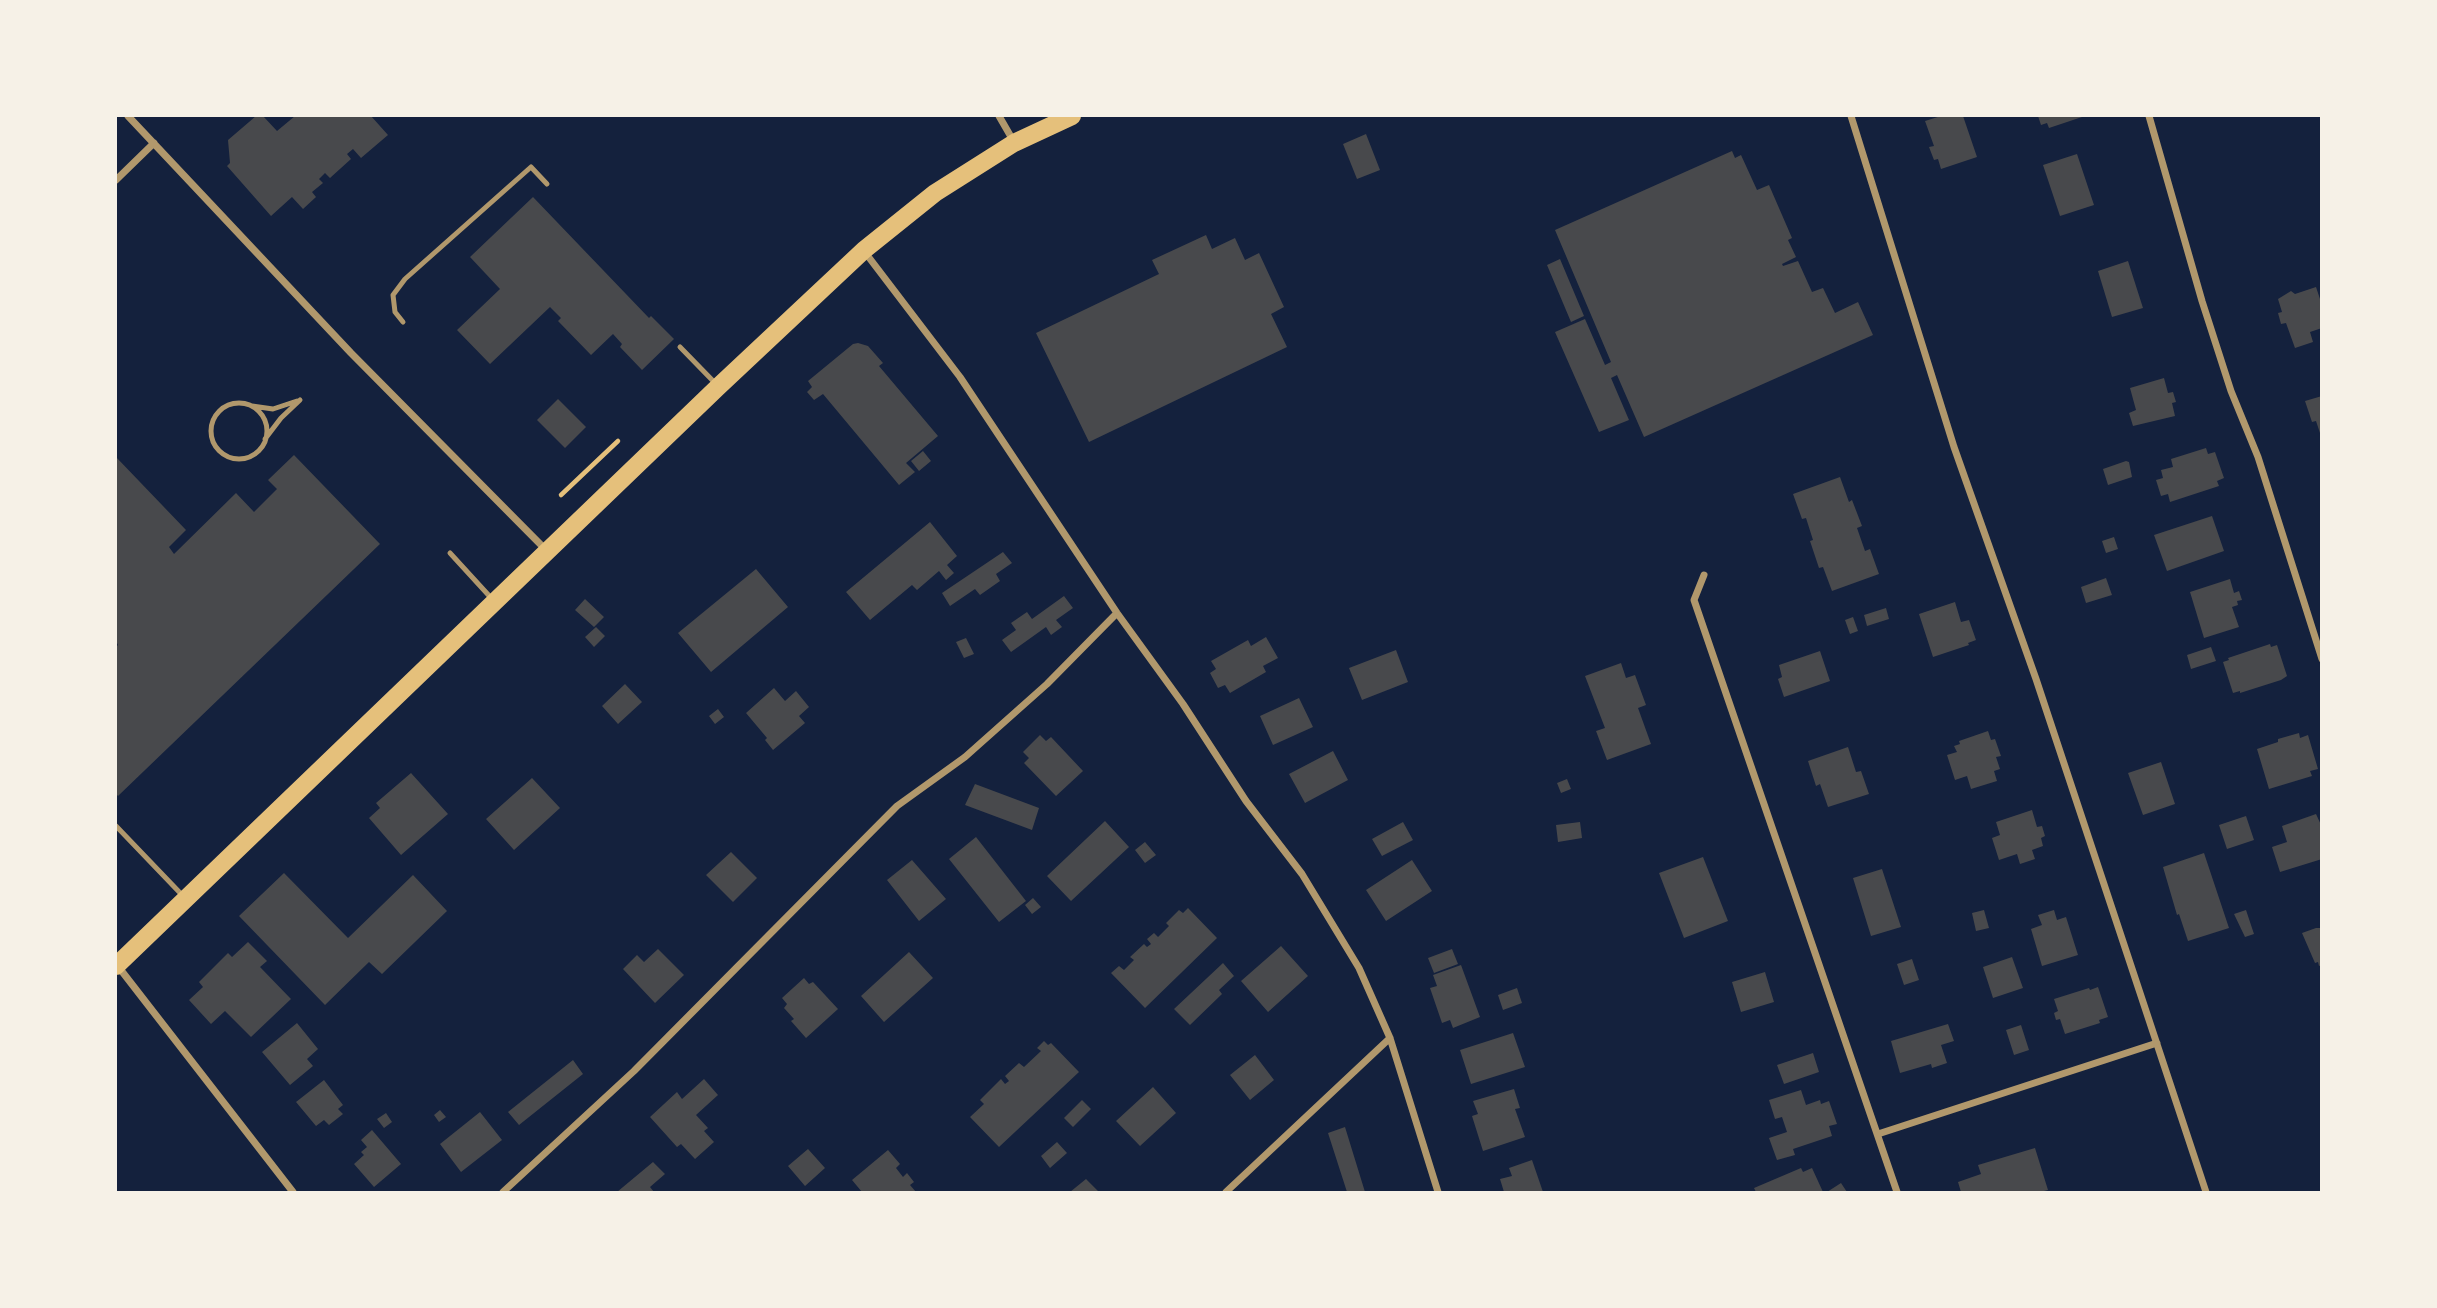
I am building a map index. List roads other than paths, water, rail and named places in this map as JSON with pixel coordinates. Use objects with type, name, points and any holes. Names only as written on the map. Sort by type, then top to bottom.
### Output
[{"type":"main road","points":[[116,965],[864,250],[935,193],[1014,143],[1072,116]]},
{"type":"street","points":[[128,116],[351,353],[547,551]]},
{"type":"street","points":[[999,116],[1014,143]]},
{"type":"street","points":[[1851,116],[1954,447],[2036,679],[2206,1192]]},
{"type":"street","points":[[2149,116],[2206,314],[2231,391],[2258,457],[2322,659]]},
{"type":"street","points":[[116,180],[154,143]]},
{"type":"street","points":[[864,250],[960,377],[1118,613],[1183,704],[1246,802],[1301,874],[1359,968],[1390,1038],[1438,1192]]},
{"type":"street","points":[[1704,575],[1695,600],[1897,1192]]},
{"type":"street","points":[[503,1192],[643,1061],[897,806],[965,757],[1047,684],[1118,613]]},
{"type":"street","points":[[116,965],[293,1192]]},
{"type":"street","points":[[1226,1192],[1390,1038]]},
{"type":"street","points":[[1878,1134],[2157,1043]]},
{"type":"lane","points":[[403,322],[395,312],[393,295],[405,279],[531,167],[547,184]]},
{"type":"lane","points":[[680,347],[718,387]]},
{"type":"lane","points":[[300,400],[281,418],[265,440],[260,449],[251,456],[229,457],[219,451],[212,442],[213,419],[220,410],[231,404],[242,403],[273,409],[300,400]]},
{"type":"lane","points":[[252,406],[265,421],[265,440]]},
{"type":"lane","points":[[450,553],[494,602]]},
{"type":"lane","points":[[116,826],[185,899]]}]
